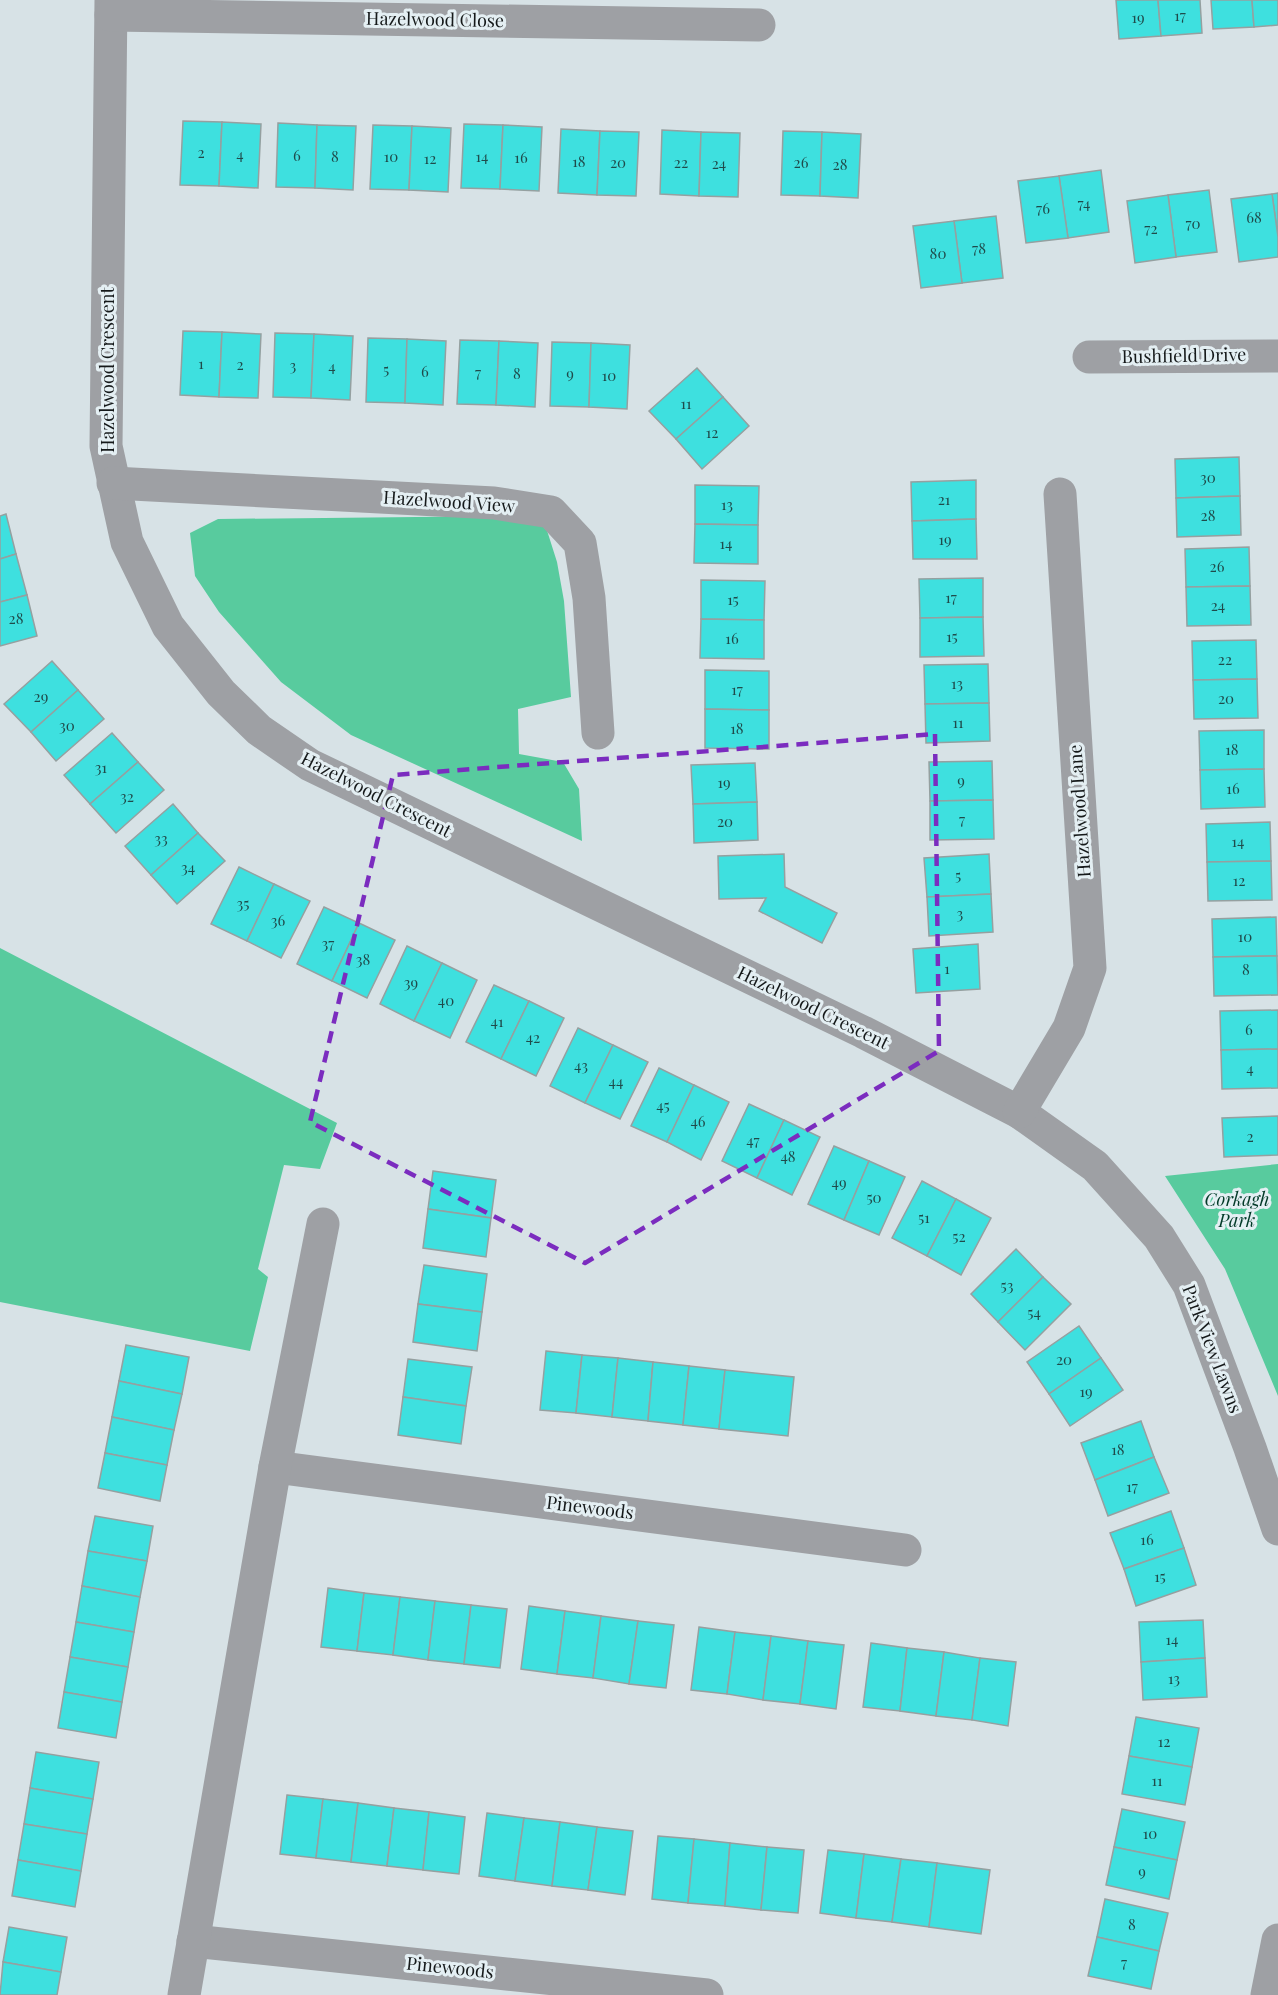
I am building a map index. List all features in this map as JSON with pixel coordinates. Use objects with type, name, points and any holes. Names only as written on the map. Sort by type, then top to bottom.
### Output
[{"type":"street","name":"Hazelwood Close","points":[[111,8],[759,25]]},
{"type":"street","name":"Hazelwood Crescent","points":[[111,8],[106,446],[127,542],[168,626],[221,693],[267,736],[310,765],[863,1032],[1019,1112],[1059,1141]]},
{"type":"street","name":"Bushfield Drive","points":[[1089,357],[1278,356]]},
{"type":"street","name":"Hazelwood View","points":[[113,483],[494,502],[551,512],[580,543],[589,598],[598,733]]},
{"type":"street","name":"Hazelwood Lane","points":[[1019,1112],[1069,1028],[1089,968],[1060,494]]},
{"type":"street","name":"Park View Lawns","points":[[1059,1141],[1095,1166],[1159,1237],[1189,1285],[1278,1529]]},
{"type":"street","points":[[184,1995],[275,1467],[323,1224]]},
{"type":"street","name":"Pinewoods","points":[[275,1467],[904,1550]]},
{"type":"street","points":[[1267,1995],[1278,1940]]},
{"type":"street","name":"Pinewoods","points":[[193,1941],[707,1995]]},
{"type":"highlighted area","points":[[935,734],[939,1051],[585,1263],[310,1122],[393,775]]},
{"type":"green space","points":[[511,516],[544,521],[557,562],[564,601],[571,697],[518,709],[519,754],[563,762],[579,789],[582,841],[351,735],[281,682],[219,612],[195,576],[190,533],[218,519]]},
{"type":"green space","points":[[0,948],[337,1123],[320,1169],[284,1165],[258,1269],[268,1277],[250,1351],[0,1302]]},
{"type":"green space","name":"Corkagh Park","points":[[1278,1164],[1278,1396],[1225,1269],[1165,1176]]},
{"type":"building","points":[[1116,0],[1158,0],[1161,36],[1119,39]]},
{"type":"building","points":[[1158,0],[1200,0],[1202,33],[1161,36]]},
{"type":"building","points":[[1211,0],[1252,0],[1254,27],[1213,29]]},
{"type":"building","points":[[1252,0],[1278,0],[1278,25],[1254,27]]},
{"type":"building","points":[[183,121],[222,122],[219,186],[180,185]]},
{"type":"building","points":[[222,122],[261,124],[258,188],[219,186]]},
{"type":"building","points":[[278,123],[317,125],[315,188],[276,187]]},
{"type":"building","points":[[464,124],[503,125],[500,189],[461,188]]},
{"type":"building","points":[[317,125],[356,126],[353,190],[315,188]]},
{"type":"building","points":[[373,125],[412,126],[409,190],[370,189]]},
{"type":"building","points":[[503,125],[542,127],[539,191],[500,189]]},
{"type":"building","points":[[412,126],[451,128],[448,192],[409,190]]},
{"type":"building","points":[[561,129],[600,131],[597,195],[558,193]]},
{"type":"building","points":[[662,130],[701,132],[699,196],[660,194]]},
{"type":"building","points":[[600,131],[639,132],[636,196],[597,195]]},
{"type":"building","points":[[783,131],[822,132],[820,196],[781,195]]},
{"type":"building","points":[[701,132],[740,133],[738,197],[699,196]]},
{"type":"building","points":[[822,132],[861,134],[858,198],[820,196]]},
{"type":"building","points":[[1101,170],[1109,232],[1068,238],[1059,176]]},
{"type":"building","points":[[1059,176],[1068,238],[1026,243],[1018,181]]},
{"type":"building","points":[[1209,190],[1217,252],[1176,257],[1168,195]]},
{"type":"building","points":[[1278,193],[1278,237],[1272,194]]},
{"type":"building","points":[[1272,194],[1278,237],[1278,257],[1239,262],[1231,199]]},
{"type":"building","points":[[1168,195],[1176,257],[1135,263],[1127,201]]},
{"type":"building","points":[[996,216],[1003,278],[962,283],[954,221]]},
{"type":"building","points":[[954,221],[962,283],[921,288],[913,226]]},
{"type":"building","points":[[183,331],[222,332],[219,397],[180,395]]},
{"type":"building","points":[[222,332],[261,334],[258,398],[219,397]]},
{"type":"building","points":[[275,333],[314,334],[311,398],[273,397]]},
{"type":"building","points":[[314,334],[353,336],[350,400],[311,398]]},
{"type":"building","points":[[368,338],[407,339],[405,403],[366,402]]},
{"type":"building","points":[[407,339],[446,341],[443,405],[405,403]]},
{"type":"building","points":[[460,340],[499,341],[496,405],[457,404]]},
{"type":"building","points":[[499,341],[538,343],[535,407],[496,405]]},
{"type":"building","points":[[552,342],[591,343],[589,407],[550,406]]},
{"type":"building","points":[[591,343],[630,345],[627,409],[589,407]]},
{"type":"building","points":[[697,368],[723,397],[676,439],[649,411]]},
{"type":"building","points":[[723,397],[749,426],[702,469],[676,439]]},
{"type":"building","points":[[1239,457],[1240,496],[1176,498],[1175,459]]},
{"type":"building","points":[[976,480],[976,519],[912,521],[911,482]]},
{"type":"building","points":[[695,485],[759,486],[758,525],[695,524]]},
{"type":"building","points":[[1240,496],[1241,535],[1177,537],[1176,498]]},
{"type":"building","points":[[6,514],[16,554],[0,559],[0,516]]},
{"type":"building","points":[[976,519],[977,559],[913,559],[912,521]]},
{"type":"building","points":[[695,524],[758,525],[758,564],[694,563]]},
{"type":"building","points":[[1249,547],[1250,586],[1186,587],[1185,549]]},
{"type":"building","points":[[16,554],[27,595],[0,602],[0,559]]},
{"type":"building","points":[[983,578],[983,617],[920,618],[919,579]]},
{"type":"building","points":[[701,580],[765,581],[764,620],[701,619]]},
{"type":"building","points":[[1250,586],[1251,625],[1187,626],[1186,587]]},
{"type":"building","points":[[27,595],[37,636],[0,646],[0,602]]},
{"type":"building","points":[[983,617],[984,656],[920,657],[920,618]]},
{"type":"building","points":[[701,619],[764,620],[764,659],[700,658]]},
{"type":"building","points":[[1256,640],[1257,679],[1193,680],[1192,641]]},
{"type":"building","points":[[52,661],[78,690],[31,732],[4,704]]},
{"type":"building","points":[[988,664],[989,703],[925,704],[924,665]]},
{"type":"building","points":[[705,670],[769,671],[769,710],[705,709]]},
{"type":"building","points":[[1257,679],[1258,718],[1194,719],[1193,680]]},
{"type":"building","points":[[78,690],[104,719],[56,761],[31,732]]},
{"type":"building","points":[[989,703],[990,741],[926,743],[925,704]]},
{"type":"building","points":[[705,709],[769,710],[769,749],[705,748]]},
{"type":"building","points":[[1264,730],[1264,769],[1200,770],[1199,731]]},
{"type":"building","points":[[112,733],[138,762],[90,804],[64,775]]},
{"type":"building","points":[[992,761],[993,800],[930,801],[929,762]]},
{"type":"building","points":[[138,762],[164,790],[116,833],[90,804]]},
{"type":"building","points":[[755,763],[757,802],[693,804],[691,765]]},
{"type":"building","points":[[1264,769],[1265,807],[1201,809],[1200,770]]},
{"type":"building","points":[[993,800],[994,839],[930,840],[930,801]]},
{"type":"building","points":[[757,802],[758,840],[694,843],[693,804]]},
{"type":"building","points":[[173,804],[198,833],[151,875],[125,846]]},
{"type":"building","points":[[1270,822],[1271,861],[1207,862],[1206,824]]},
{"type":"building","points":[[198,833],[225,861],[177,904],[151,875]]},
{"type":"building","points":[[784,854],[785,887],[837,913],[822,943],[759,911],[766,898],[719,899],[718,856]]},
{"type":"building","points":[[989,854],[991,894],[927,897],[924,858]]},
{"type":"building","points":[[1271,861],[1272,900],[1208,901],[1207,862]]},
{"type":"building","points":[[239,867],[274,884],[247,941],[211,924]]},
{"type":"building","points":[[274,884],[310,901],[281,958],[247,941]]},
{"type":"building","points":[[991,894],[993,932],[929,936],[927,897]]},
{"type":"building","points":[[324,907],[359,923],[332,981],[297,964]]},
{"type":"building","points":[[1276,917],[1277,956],[1213,957],[1212,919]]},
{"type":"building","points":[[359,923],[395,940],[367,998],[332,981]]},
{"type":"building","points":[[978,944],[980,989],[916,993],[913,949]]},
{"type":"building","points":[[407,946],[442,963],[414,1021],[380,1004]]},
{"type":"building","points":[[1277,956],[1278,995],[1214,996],[1213,957]]},
{"type":"building","points":[[442,963],[477,980],[450,1038],[414,1021]]},
{"type":"building","points":[[494,985],[529,1001],[501,1059],[466,1042]]},
{"type":"building","points":[[529,1001],[564,1018],[536,1076],[501,1059]]},
{"type":"building","points":[[1278,1010],[1278,1049],[1221,1050],[1220,1011]]},
{"type":"building","points":[[578,1028],[613,1045],[585,1103],[550,1086]]},
{"type":"building","points":[[613,1045],[648,1062],[620,1119],[585,1103]]},
{"type":"building","points":[[1278,1049],[1278,1088],[1222,1089],[1221,1050]]},
{"type":"building","points":[[659,1068],[694,1085],[667,1142],[631,1126]]},
{"type":"building","points":[[694,1085],[729,1102],[701,1160],[667,1142]]},
{"type":"building","points":[[749,1104],[784,1120],[757,1178],[722,1161]]},
{"type":"building","points":[[1278,1116],[1278,1155],[1224,1157],[1222,1118]]},
{"type":"building","points":[[784,1120],[820,1137],[792,1195],[757,1178]]},
{"type":"building","points":[[834,1146],[869,1161],[844,1220],[808,1204]]},
{"type":"building","points":[[869,1161],[905,1177],[879,1235],[844,1220]]},
{"type":"building","points":[[433,1171],[496,1180],[491,1218],[428,1209]]},
{"type":"building","points":[[922,1181],[956,1199],[927,1256],[892,1238]]},
{"type":"building","points":[[956,1199],[991,1218],[961,1275],[927,1256]]},
{"type":"building","points":[[428,1209],[491,1218],[486,1257],[423,1248]]},
{"type":"building","points":[[1016,1249],[1043,1277],[998,1322],[971,1294]]},
{"type":"building","points":[[424,1265],[487,1274],[482,1312],[418,1304]]},
{"type":"building","points":[[1043,1277],[1071,1304],[1025,1350],[998,1322]]},
{"type":"building","points":[[418,1304],[482,1312],[477,1351],[413,1342]]},
{"type":"building","points":[[1079,1326],[1101,1358],[1049,1394],[1027,1362]]},
{"type":"building","points":[[126,1345],[189,1357],[182,1394],[119,1381]]},
{"type":"building","points":[[546,1351],[582,1355],[576,1413],[540,1410]]},
{"type":"building","points":[[582,1355],[618,1358],[612,1417],[576,1413]]},
{"type":"building","points":[[618,1358],[653,1362],[648,1421],[612,1417]]},
{"type":"building","points":[[1101,1358],[1123,1390],[1070,1426],[1049,1394]]},
{"type":"building","points":[[408,1359],[472,1367],[466,1406],[403,1397]]},
{"type":"building","points":[[653,1362],[689,1366],[683,1425],[648,1421]]},
{"type":"building","points":[[689,1366],[725,1370],[719,1429],[683,1425]]},
{"type":"building","points":[[725,1370],[794,1377],[788,1436],[719,1429]]},
{"type":"building","points":[[119,1381],[182,1394],[174,1430],[112,1417]]},
{"type":"building","points":[[403,1397],[466,1406],[461,1444],[398,1435]]},
{"type":"building","points":[[112,1417],[174,1430],[167,1465],[105,1453]]},
{"type":"building","points":[[1141,1421],[1154,1457],[1095,1480],[1081,1443]]},
{"type":"building","points":[[105,1453],[167,1465],[160,1501],[98,1488]]},
{"type":"building","points":[[1154,1457],[1169,1493],[1108,1516],[1095,1480]]},
{"type":"building","points":[[1171,1511],[1184,1548],[1124,1569],[1110,1533]]},
{"type":"building","points":[[95,1516],[153,1526],[147,1561],[88,1551]]},
{"type":"building","points":[[1184,1548],[1196,1585],[1136,1606],[1124,1569]]},
{"type":"building","points":[[88,1551],[147,1561],[140,1597],[82,1586]]},
{"type":"building","points":[[82,1586],[140,1597],[134,1632],[76,1622]]},
{"type":"building","points":[[328,1588],[364,1593],[357,1651],[321,1647]]},
{"type":"building","points":[[364,1593],[400,1597],[393,1655],[357,1651]]},
{"type":"building","points":[[400,1597],[435,1601],[428,1660],[393,1655]]},
{"type":"building","points":[[435,1601],[471,1605],[464,1664],[428,1660]]},
{"type":"building","points":[[471,1605],[507,1609],[500,1668],[464,1664]]},
{"type":"building","points":[[529,1606],[565,1611],[557,1674],[521,1669]]},
{"type":"building","points":[[565,1611],[601,1616],[593,1678],[557,1674]]},
{"type":"building","points":[[601,1616],[638,1621],[629,1684],[593,1678]]},
{"type":"building","points":[[1203,1620],[1205,1658],[1141,1662],[1139,1622]]},
{"type":"building","points":[[638,1621],[674,1625],[666,1688],[629,1684]]},
{"type":"building","points":[[76,1622],[134,1632],[128,1667],[70,1657]]},
{"type":"building","points":[[699,1627],[735,1632],[727,1694],[691,1690]]},
{"type":"building","points":[[735,1632],[771,1636],[763,1700],[727,1694]]},
{"type":"building","points":[[771,1636],[808,1641],[800,1704],[763,1700]]},
{"type":"building","points":[[808,1641],[844,1645],[836,1709],[800,1704]]},
{"type":"building","points":[[871,1643],[907,1648],[900,1711],[863,1707]]},
{"type":"building","points":[[907,1648],[944,1652],[936,1716],[900,1711]]},
{"type":"building","points":[[944,1652],[980,1658],[972,1720],[936,1716]]},
{"type":"building","points":[[70,1657],[128,1667],[122,1702],[64,1692]]},
{"type":"building","points":[[980,1658],[1016,1662],[1008,1726],[972,1720]]},
{"type":"building","points":[[1205,1658],[1207,1697],[1143,1700],[1141,1662]]},
{"type":"building","points":[[64,1692],[122,1702],[116,1738],[58,1728]]},
{"type":"building","points":[[1136,1717],[1199,1728],[1192,1767],[1129,1756]]},
{"type":"building","points":[[36,1752],[99,1762],[93,1799],[30,1788]]},
{"type":"building","points":[[1129,1756],[1192,1767],[1185,1805],[1122,1794]]},
{"type":"building","points":[[30,1788],[93,1799],[87,1834],[24,1824]]},
{"type":"building","points":[[287,1795],[323,1799],[316,1858],[280,1854]]},
{"type":"building","points":[[323,1799],[358,1803],[351,1862],[316,1858]]},
{"type":"building","points":[[358,1803],[394,1808],[387,1866],[351,1862]]},
{"type":"building","points":[[394,1808],[429,1812],[423,1870],[387,1866]]},
{"type":"building","points":[[1122,1809],[1185,1822],[1177,1860],[1114,1847]]},
{"type":"building","points":[[429,1812],[465,1817],[459,1874],[423,1870]]},
{"type":"building","points":[[487,1813],[524,1818],[515,1881],[479,1876]]},
{"type":"building","points":[[524,1818],[560,1822],[552,1886],[515,1881]]},
{"type":"building","points":[[560,1822],[597,1827],[588,1890],[552,1886]]},
{"type":"building","points":[[24,1824],[87,1834],[81,1871],[18,1860]]},
{"type":"building","points":[[597,1827],[633,1831],[625,1895],[588,1890]]},
{"type":"building","points":[[658,1836],[694,1839],[688,1903],[652,1899]]},
{"type":"building","points":[[694,1839],[730,1843],[725,1906],[688,1903]]},
{"type":"building","points":[[730,1843],[767,1847],[761,1910],[725,1906]]},
{"type":"building","points":[[767,1847],[804,1850],[798,1913],[761,1910]]},
{"type":"building","points":[[1114,1847],[1177,1860],[1169,1899],[1106,1885]]},
{"type":"building","points":[[828,1850],[864,1854],[856,1918],[820,1913]]},
{"type":"building","points":[[864,1854],[901,1859],[892,1922],[856,1918]]},
{"type":"building","points":[[901,1859],[937,1863],[929,1927],[892,1922]]},
{"type":"building","points":[[18,1860],[81,1871],[75,1907],[12,1896]]},
{"type":"building","points":[[937,1863],[990,1870],[981,1934],[929,1927]]},
{"type":"building","points":[[1105,1899],[1168,1913],[1159,1951],[1097,1937]]},
{"type":"building","points":[[9,1927],[67,1937],[61,1972],[3,1962]]},
{"type":"building","points":[[1097,1937],[1159,1951],[1151,1989],[1088,1976]]},
{"type":"building","points":[[3,1962],[61,1972],[57,1995],[0,1995]]}]
